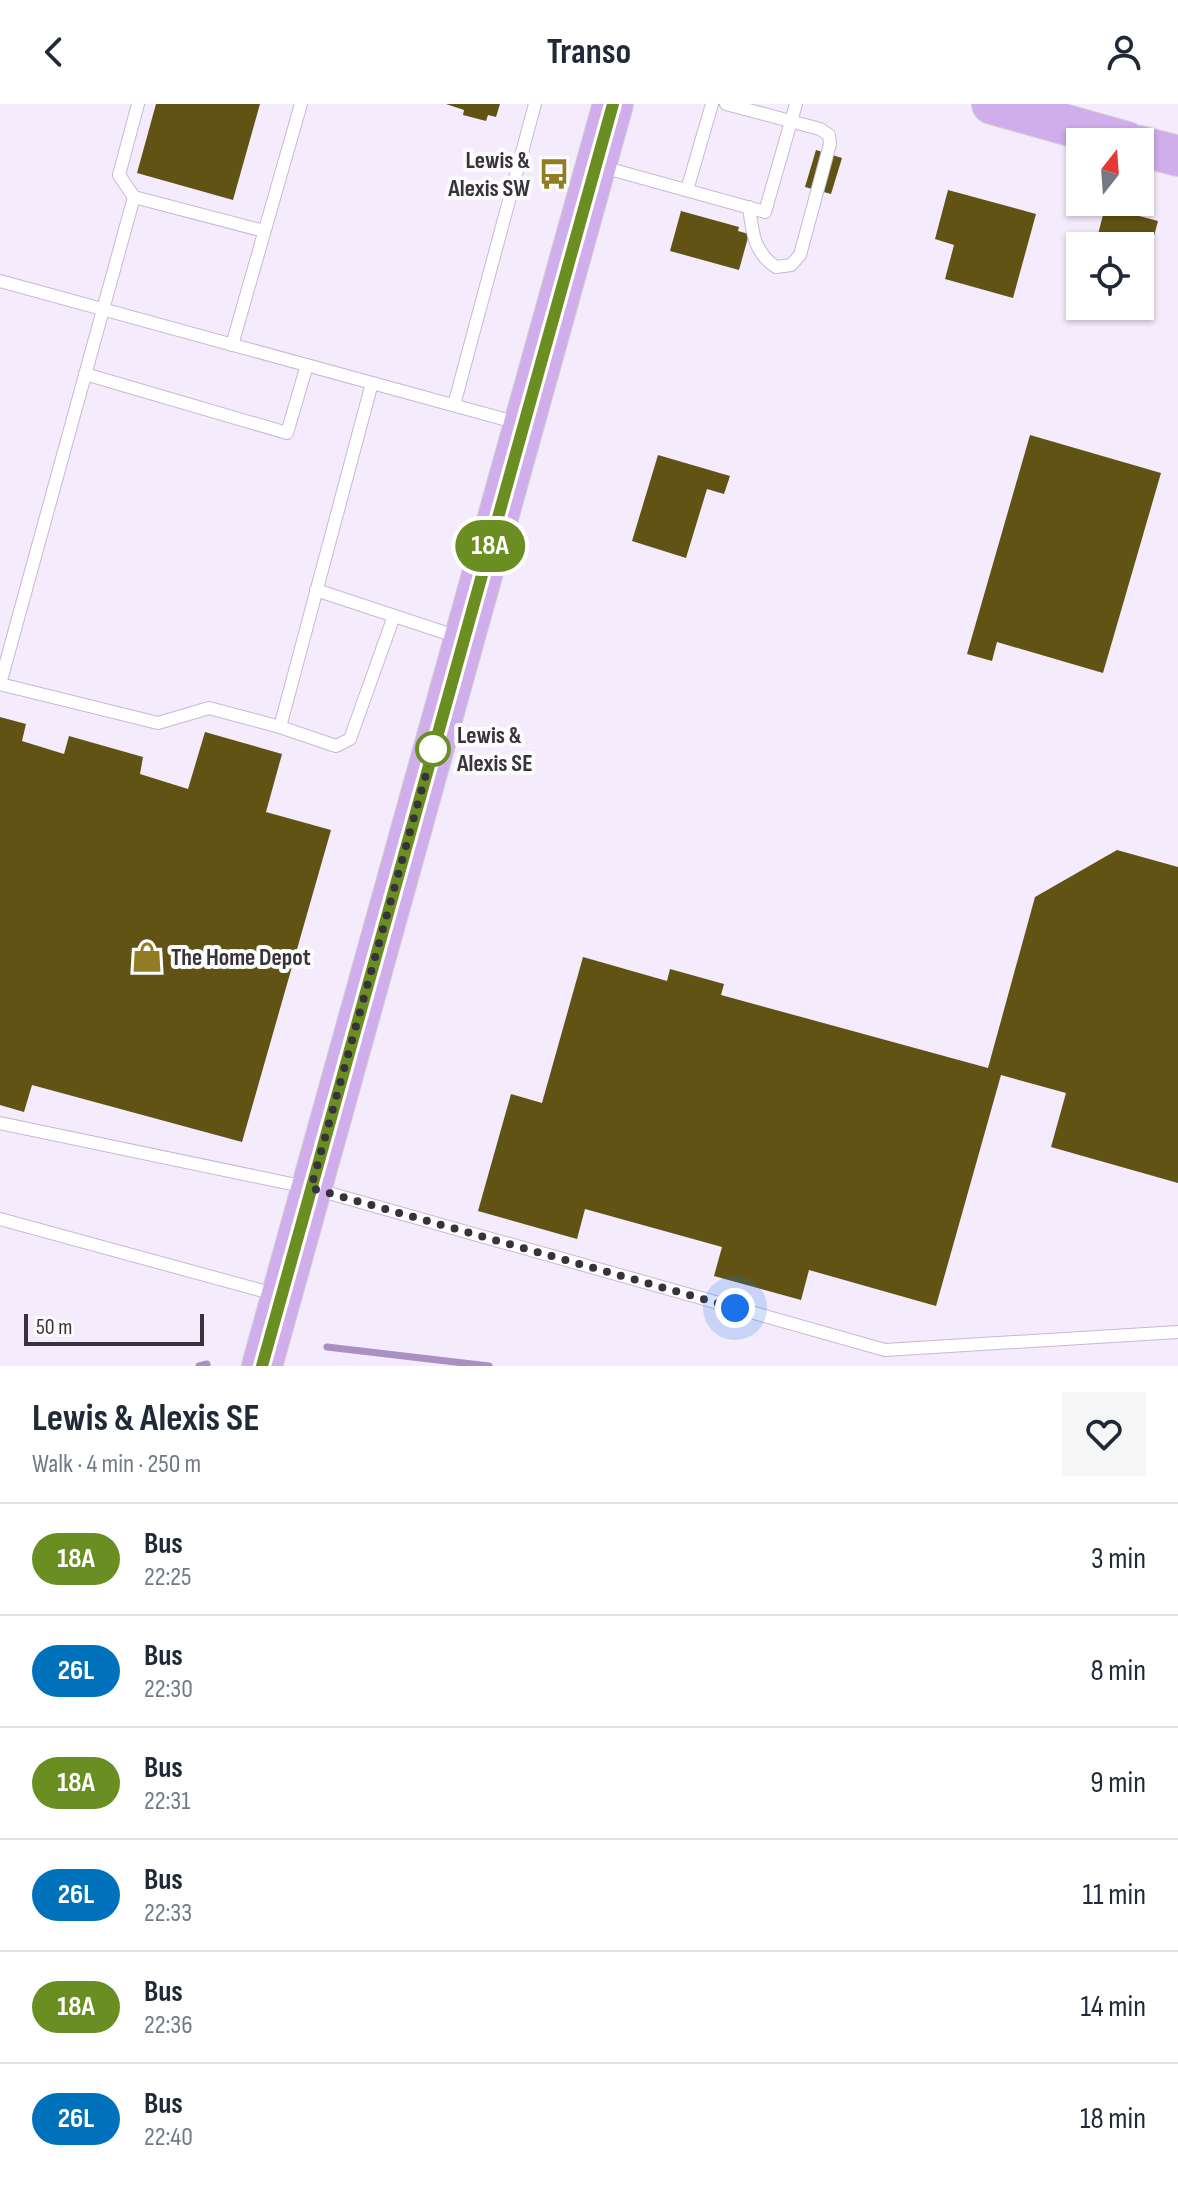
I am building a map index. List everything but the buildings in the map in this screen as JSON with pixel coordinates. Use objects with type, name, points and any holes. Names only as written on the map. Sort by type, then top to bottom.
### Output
[{"type":"main road","points":[[262,1366],[613,104]]},
{"type":"main road","points":[[992,104],[1077,128]]},
{"type":"main road","points":[[1154,150],[1178,156]]},
{"type":"lane","points":[[138,104],[119,175],[134,197],[264,231]]},
{"type":"lane","points":[[232,345],[301,104]]},
{"type":"lane","points":[[454,405],[535,104]]},
{"type":"lane","points":[[687,190],[712,104]]},
{"type":"lane","points":[[726,104],[820,129],[829,135],[830,144],[800,255],[791,265],[776,267],[762,258],[753,236],[749,207]]},
{"type":"lane","points":[[596,166],[765,212],[796,104]]},
{"type":"lane","points":[[134,197],[0,684],[158,723],[209,708],[336,746],[350,739],[394,616]]},
{"type":"lane","points":[[0,281],[524,424]]},
{"type":"lane","points":[[85,374],[287,433],[307,365]]},
{"type":"lane","points":[[280,727],[372,383]]},
{"type":"lane","points":[[316,590],[464,639]]},
{"type":"lane","points":[[0,1123],[311,1188],[885,1350],[1178,1332]]},
{"type":"lane","points":[[0,1219],[281,1296]]},
{"type":"waterway","points":[[327,1347],[489,1366]]},
{"type":"waterway","points":[[199,1366],[207,1364]]},
{"type":"bus line","name":"18A","points":[[262,1366],[613,104]]},
{"type":"place","name":"Lewis & Alexis SW","points":[[554,174]]},
{"type":"place","name":"Lewis & Alexis SE","points":[[433,749]]},
{"type":"place","name":"The Home Depot","points":[[147,957]]},
{"type":"route","points":[[433,749],[311,1188],[735,1308]]}]
